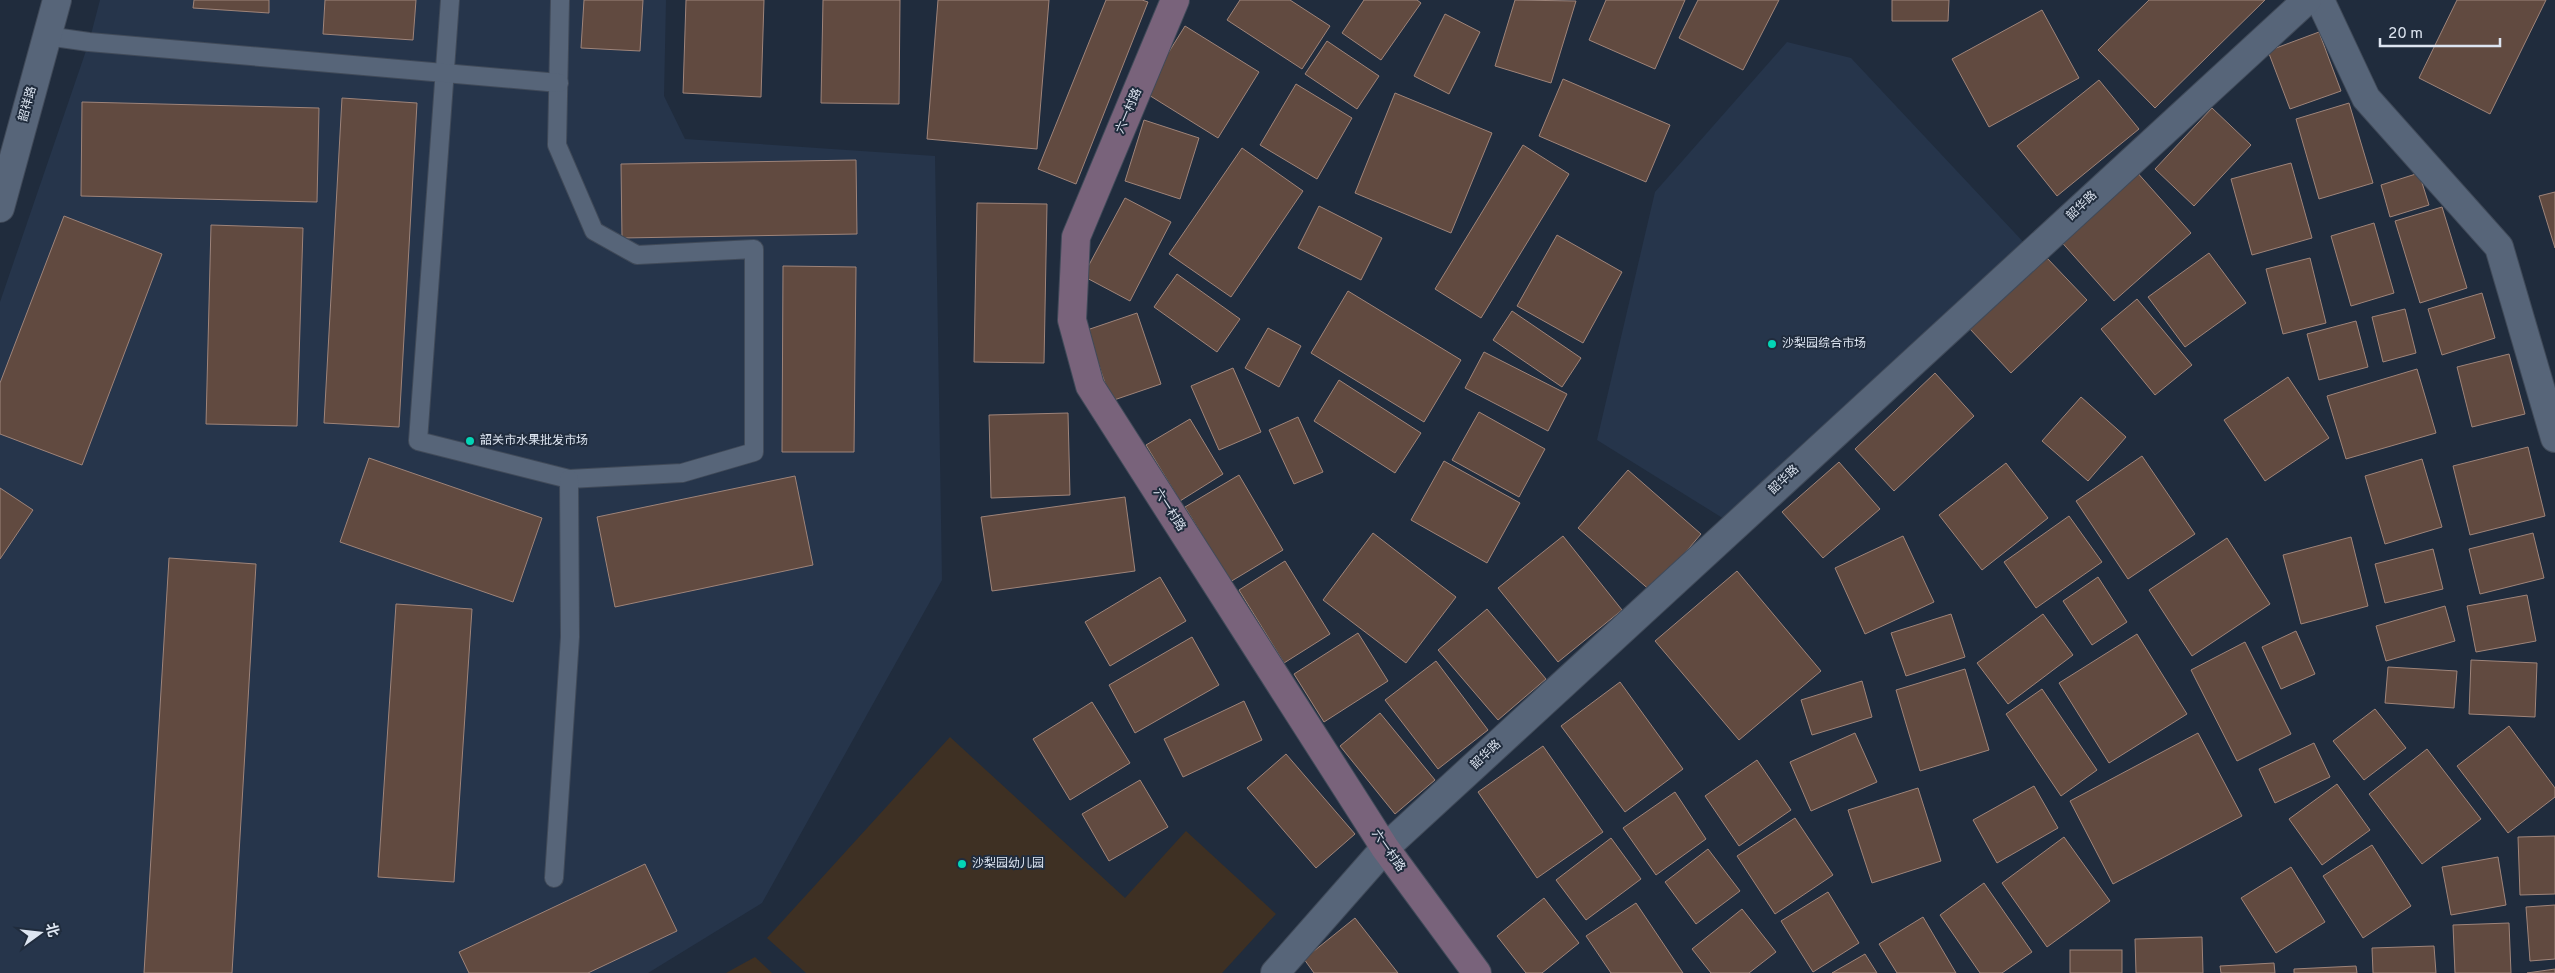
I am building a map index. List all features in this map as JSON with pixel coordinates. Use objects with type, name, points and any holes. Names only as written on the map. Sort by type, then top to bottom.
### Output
[{"type":"street","name":"韶祥路","points":[[0,208],[57,0]]},
{"type":"street","name":"六一村路","points":[[1175,0],[1076,236],[1072,320],[1090,386],[1385,848],[1477,973]]},
{"type":"street","name":"韶华路","points":[[1275,973],[1385,848],[2307,0]]},
{"type":"street","points":[[2320,0],[2366,98],[2498,247],[2555,438]]},
{"type":"lane","points":[[450,0],[418,440],[570,480],[682,473],[754,452],[754,249],[637,255],[594,231],[557,145],[560,0]]},
{"type":"lane","points":[[47,36],[559,83]]},
{"type":"lane","points":[[554,878],[570,637],[570,480]]},
{"type":"shaded area","name":"韶关市水果批发市场","points":[[100,0],[666,0],[664,96],[685,139],[935,156],[942,580],[762,903],[648,973],[0,973],[0,302],[89,42]]},
{"type":"shaded area","name":"沙梨园综合市场","points":[[1787,42],[1851,58],[2028,247],[1729,522],[1597,440],[1655,192]]},
{"type":"shaded area","name":"沙梨园幼儿园","points":[[950,737],[1125,898],[1186,831],[1276,914],[1222,973],[806,973],[767,938]]},
{"type":"shaded area","points":[[755,957],[772,973],[726,973]]},
{"type":"building","points":[[194,0],[269,0],[269,13],[193,8]]},
{"type":"building","points":[[325,0],[416,0],[413,40],[323,34]]},
{"type":"building","points":[[584,0],[643,0],[640,51],[581,48]]},
{"type":"building","points":[[686,0],[764,0],[761,97],[683,93]]},
{"type":"building","points":[[823,0],[900,0],[899,104],[821,103]]},
{"type":"building","points":[[938,0],[1049,0],[1037,149],[927,139]]},
{"type":"building","points":[[1106,0],[1142,0],[1148,2],[1076,184],[1038,169]]},
{"type":"building","points":[[1240,0],[1290,0],[1330,26],[1302,69],[1227,20]]},
{"type":"building","points":[[1364,0],[1417,0],[1421,3],[1381,60],[1342,33]]},
{"type":"building","points":[[1515,0],[1576,1],[1551,83],[1495,66]]},
{"type":"building","points":[[1606,0],[1685,0],[1655,69],[1589,40]]},
{"type":"building","points":[[1698,0],[1779,0],[1743,70],[1679,38]]},
{"type":"building","points":[[1892,0],[1949,0],[1948,21],[1892,21]]},
{"type":"building","points":[[2149,0],[2265,0],[2155,108],[2098,50]]},
{"type":"building","points":[[2457,0],[2546,0],[2490,114],[2419,78]]},
{"type":"building","points":[[2042,10],[2079,78],[1989,127],[1952,59]]},
{"type":"building","points":[[1445,14],[1480,32],[1449,94],[1414,76]]},
{"type":"building","points":[[1185,26],[1259,72],[1218,138],[1144,92]]},
{"type":"building","points":[[2319,32],[2341,91],[2290,109],[2268,51]]},
{"type":"building","points":[[1327,41],[1379,76],[1357,109],[1305,74]]},
{"type":"building","points":[[1563,79],[1670,125],[1646,182],[1539,136]]},
{"type":"building","points":[[2099,80],[2139,129],[2057,196],[2017,146]]},
{"type":"building","points":[[1296,84],[1352,118],[1317,179],[1260,145]]},
{"type":"building","points":[[1395,93],[1492,133],[1451,233],[1355,193]]},
{"type":"building","points":[[342,98],[417,103],[399,427],[324,423]]},
{"type":"building","points":[[82,102],[319,108],[317,202],[81,196]]},
{"type":"building","points":[[2349,103],[2373,183],[2319,199],[2296,119]]},
{"type":"building","points":[[2212,108],[2251,145],[2194,206],[2155,169]]},
{"type":"building","points":[[1144,120],[1199,138],[1180,199],[1125,181]]},
{"type":"building","points":[[1523,145],[1569,174],[1481,318],[1435,289]]},
{"type":"building","points":[[1242,148],[1303,191],[1231,297],[1169,254]]},
{"type":"building","points":[[856,160],[857,234],[622,238],[621,164]]},
{"type":"building","points":[[2291,163],[2312,238],[2252,255],[2231,179]]},
{"type":"building","points":[[2135,170],[2191,233],[2114,301],[2058,238]]},
{"type":"building","points":[[2419,173],[2429,205],[2390,217],[2381,185]]},
{"type":"building","points":[[2555,192],[2555,248],[2539,196]]},
{"type":"building","points":[[1125,198],[1171,222],[1130,301],[1083,276]]},
{"type":"building","points":[[977,203],[1047,204],[1044,363],[974,362]]},
{"type":"building","points":[[1319,206],[1382,238],[1361,280],[1298,248]]},
{"type":"building","points":[[2442,207],[2467,288],[2420,303],[2395,221]]},
{"type":"building","points":[[64,216],[162,254],[82,465],[0,434],[0,383]]},
{"type":"building","points":[[2374,223],[2394,293],[2351,306],[2331,236]]},
{"type":"building","points":[[211,225],[303,228],[297,426],[206,424]]},
{"type":"building","points":[[1557,235],[1622,272],[1583,343],[1517,306]]},
{"type":"building","points":[[2209,253],[2246,303],[2185,347],[2148,297]]},
{"type":"building","points":[[2046,257],[2087,300],[2011,373],[1970,329]]},
{"type":"building","points":[[2310,258],[2326,323],[2283,334],[2266,269]]},
{"type":"building","points":[[783,266],[856,267],[854,452],[782,452]]},
{"type":"building","points":[[1177,274],[1240,319],[1217,352],[1154,307]]},
{"type":"building","points":[[1348,291],[1461,360],[1424,422],[1311,353]]},
{"type":"building","points":[[2482,293],[2495,338],[2442,355],[2428,309]]},
{"type":"building","points":[[2137,299],[2192,365],[2155,395],[2101,329]]},
{"type":"building","points":[[2405,309],[2416,353],[2383,362],[2372,317]]},
{"type":"building","points":[[1512,311],[1581,358],[1562,387],[1493,340]]},
{"type":"building","points":[[1137,313],[1161,384],[1111,401],[1087,330]]},
{"type":"building","points":[[2356,321],[2368,367],[2319,380],[2307,334]]},
{"type":"building","points":[[1268,328],[1301,346],[1279,387],[1245,368]]},
{"type":"building","points":[[1484,352],[1567,394],[1548,431],[1465,388]]},
{"type":"building","points":[[2509,354],[2525,414],[2472,427],[2457,367]]},
{"type":"building","points":[[1233,368],[1261,432],[1219,450],[1191,386]]},
{"type":"building","points":[[2417,369],[2436,433],[2346,459],[2327,396]]},
{"type":"building","points":[[1935,373],[1974,416],[1894,491],[1855,449]]},
{"type":"building","points":[[2288,377],[2329,438],[2265,481],[2224,420]]},
{"type":"building","points":[[1339,380],[1421,433],[1395,473],[1314,421]]},
{"type":"building","points":[[2081,397],[2126,437],[2088,481],[2042,441]]},
{"type":"building","points":[[1479,412],[1545,449],[1519,497],[1452,460]]},
{"type":"building","points":[[1068,413],[1070,495],[991,498],[989,415]]},
{"type":"building","points":[[1298,417],[1323,472],[1294,484],[1269,430]]},
{"type":"building","points":[[1190,419],[1223,474],[1180,501],[1146,445]]},
{"type":"building","points":[[2528,447],[2545,516],[2470,535],[2453,466]]},
{"type":"building","points":[[2142,456],[2195,534],[2128,579],[2076,501]]},
{"type":"building","points":[[369,458],[542,518],[513,602],[340,542]]},
{"type":"building","points":[[2422,459],[2442,527],[2385,544],[2365,476]]},
{"type":"building","points":[[1444,461],[1520,503],[1487,563],[1411,520]]},
{"type":"building","points":[[1839,462],[1880,509],[1823,558],[1782,512]]},
{"type":"building","points":[[2006,463],[2048,518],[1982,570],[1939,515]]},
{"type":"building","points":[[1628,470],[1701,534],[1652,592],[1578,528]]},
{"type":"building","points":[[1239,475],[1283,550],[1230,582],[1185,507]]},
{"type":"building","points":[[795,476],[813,565],[615,607],[597,517]]},
{"type":"building","points":[[0,488],[33,510],[0,559]]},
{"type":"building","points":[[1125,497],[1135,571],[992,591],[981,517]]},
{"type":"building","points":[[2069,516],[2102,562],[2036,608],[2004,562]]},
{"type":"building","points":[[1373,533],[1456,597],[1406,663],[1323,600]]},
{"type":"building","points":[[2533,533],[2544,578],[2480,594],[2469,549]]},
{"type":"building","points":[[1563,536],[1622,610],[1558,662],[1498,588]]},
{"type":"building","points":[[1903,536],[1934,602],[1865,634],[1835,568]]},
{"type":"building","points":[[2351,537],[2368,606],[2301,624],[2283,555]]},
{"type":"building","points":[[2227,538],[2270,604],[2192,656],[2149,590]]},
{"type":"building","points":[[2433,549],[2443,589],[2385,603],[2375,564]]},
{"type":"building","points":[[169,558],[256,564],[232,973],[144,973]]},
{"type":"building","points":[[1285,561],[1330,634],[1284,663],[1239,590]]},
{"type":"building","points":[[1737,571],[1821,671],[1739,740],[1655,641]]},
{"type":"building","points":[[1160,577],[1186,621],[1110,666],[1085,622]]},
{"type":"building","points":[[2098,577],[2127,622],[2092,645],[2063,601]]},
{"type":"building","points":[[2527,595],[2536,641],[2476,652],[2467,606]]},
{"type":"building","points":[[396,604],[472,609],[454,882],[378,877]]},
{"type":"building","points":[[2445,606],[2455,641],[2386,661],[2376,626]]},
{"type":"building","points":[[1487,609],[1546,679],[1498,720],[1438,650]]},
{"type":"building","points":[[1951,614],[1965,657],[1906,676],[1891,633]]},
{"type":"building","points":[[2043,614],[2073,655],[2008,704],[1977,663]]},
{"type":"building","points":[[2296,631],[2315,674],[2281,689],[2262,647]]},
{"type":"building","points":[[1358,633],[1388,681],[1324,722],[1294,674]]},
{"type":"building","points":[[2137,634],[2187,714],[2109,763],[2059,683]]},
{"type":"building","points":[[1192,637],[1219,685],[1135,733],[1109,685]]},
{"type":"building","points":[[2245,642],[2291,734],[2237,761],[2191,670]]},
{"type":"building","points":[[2471,660],[2537,663],[2535,717],[2469,714]]},
{"type":"building","points":[[1436,661],[1488,730],[1438,769],[1385,700]]},
{"type":"building","points":[[2388,667],[2457,671],[2454,708],[2385,703]]},
{"type":"building","points":[[1965,669],[1989,750],[1920,771],[1896,690]]},
{"type":"building","points":[[1862,681],[1872,717],[1812,735],[1801,700]]},
{"type":"building","points":[[1620,682],[1683,769],[1625,812],[1561,726]]},
{"type":"building","points":[[2042,689],[2097,770],[2061,796],[2006,714]]},
{"type":"building","points":[[1244,701],[1262,740],[1183,777],[1164,739]]},
{"type":"building","points":[[1092,702],[1130,763],[1070,800],[1033,739]]},
{"type":"building","points":[[2375,709],[2406,748],[2364,780],[2333,741]]},
{"type":"building","points":[[1380,713],[1435,780],[1395,814],[1340,746]]},
{"type":"building","points":[[2509,726],[2555,788],[2555,797],[2508,833],[2457,766]]},
{"type":"building","points":[[1855,733],[1877,782],[1811,811],[1790,762]]},
{"type":"building","points":[[2198,733],[2242,816],[2113,884],[2070,801]]},
{"type":"building","points":[[2314,743],[2330,777],[2275,803],[2259,769]]},
{"type":"building","points":[[1543,746],[1603,832],[1537,878],[1478,792]]},
{"type":"building","points":[[2427,749],[2481,819],[2422,864],[2369,794]]},
{"type":"building","points":[[1286,754],[1355,834],[1316,868],[1247,788]]},
{"type":"building","points":[[1757,760],[1791,810],[1739,846],[1705,796]]},
{"type":"building","points":[[1140,780],[1168,827],[1109,861],[1082,814]]},
{"type":"building","points":[[2337,784],[2370,830],[2322,865],[2289,819]]},
{"type":"building","points":[[2034,786],[2058,828],[1997,863],[1973,820]]},
{"type":"building","points":[[1918,788],[1941,861],[1872,883],[1848,810]]},
{"type":"building","points":[[1675,792],[1706,839],[1656,875],[1623,828]]},
{"type":"building","points":[[1795,818],[1833,875],[1775,914],[1737,856]]},
{"type":"building","points":[[2555,836],[2555,894],[2520,895],[2518,837]]},
{"type":"building","points":[[2064,837],[2110,901],[2047,947],[2002,883]]},
{"type":"building","points":[[1611,838],[1641,879],[1586,920],[1556,880]]},
{"type":"building","points":[[2372,845],[2411,906],[2363,938],[2323,876]]},
{"type":"building","points":[[1708,849],[1740,891],[1696,924],[1665,882]]},
{"type":"building","points":[[2498,857],[2506,905],[2451,915],[2442,867]]},
{"type":"building","points":[[645,864],[677,931],[588,973],[469,973],[459,952]]},
{"type":"building","points":[[2291,867],[2325,922],[2276,953],[2241,898]]},
{"type":"building","points":[[1984,883],[2032,952],[2002,973],[1980,973],[1940,915]]},
{"type":"building","points":[[1828,892],[1859,943],[1813,972],[1781,921]]},
{"type":"building","points":[[1544,898],[1579,943],[1542,973],[1526,973],[1497,936]]},
{"type":"building","points":[[1636,903],[1683,973],[1611,973],[1586,936]]},
{"type":"building","points":[[2555,905],[2555,959],[2530,961],[2526,907]]},
{"type":"building","points":[[1742,909],[1776,952],[1749,973],[1711,973],[1692,949]]},
{"type":"building","points":[[1923,917],[1956,973],[1897,973],[1879,944]]},
{"type":"building","points":[[1355,918],[1398,973],[1314,973],[1304,959]]},
{"type":"building","points":[[2509,923],[2511,973],[2455,973],[2453,925]]},
{"type":"building","points":[[2202,937],[2203,973],[2136,973],[2135,939]]},
{"type":"building","points":[[2434,946],[2436,973],[2373,973],[2372,948]]},
{"type":"building","points":[[2070,950],[2122,950],[2122,973],[2070,973]]},
{"type":"building","points":[[1865,954],[1877,973],[1832,973]]},
{"type":"building","points":[[2274,963],[2275,973],[2221,973],[2220,966]]},
{"type":"building","points":[[2356,966],[2357,973],[2294,973],[2294,969]]},
{"type":"building","points":[[2555,969],[2555,973],[2527,973]]},
{"type":"place","name":"沙梨园综合市场","points":[[1772,344]]},
{"type":"place","name":"韶关市水果批发市场","points":[[470,441]]},
{"type":"place","name":"沙梨园幼儿园","points":[[962,864]]}]
